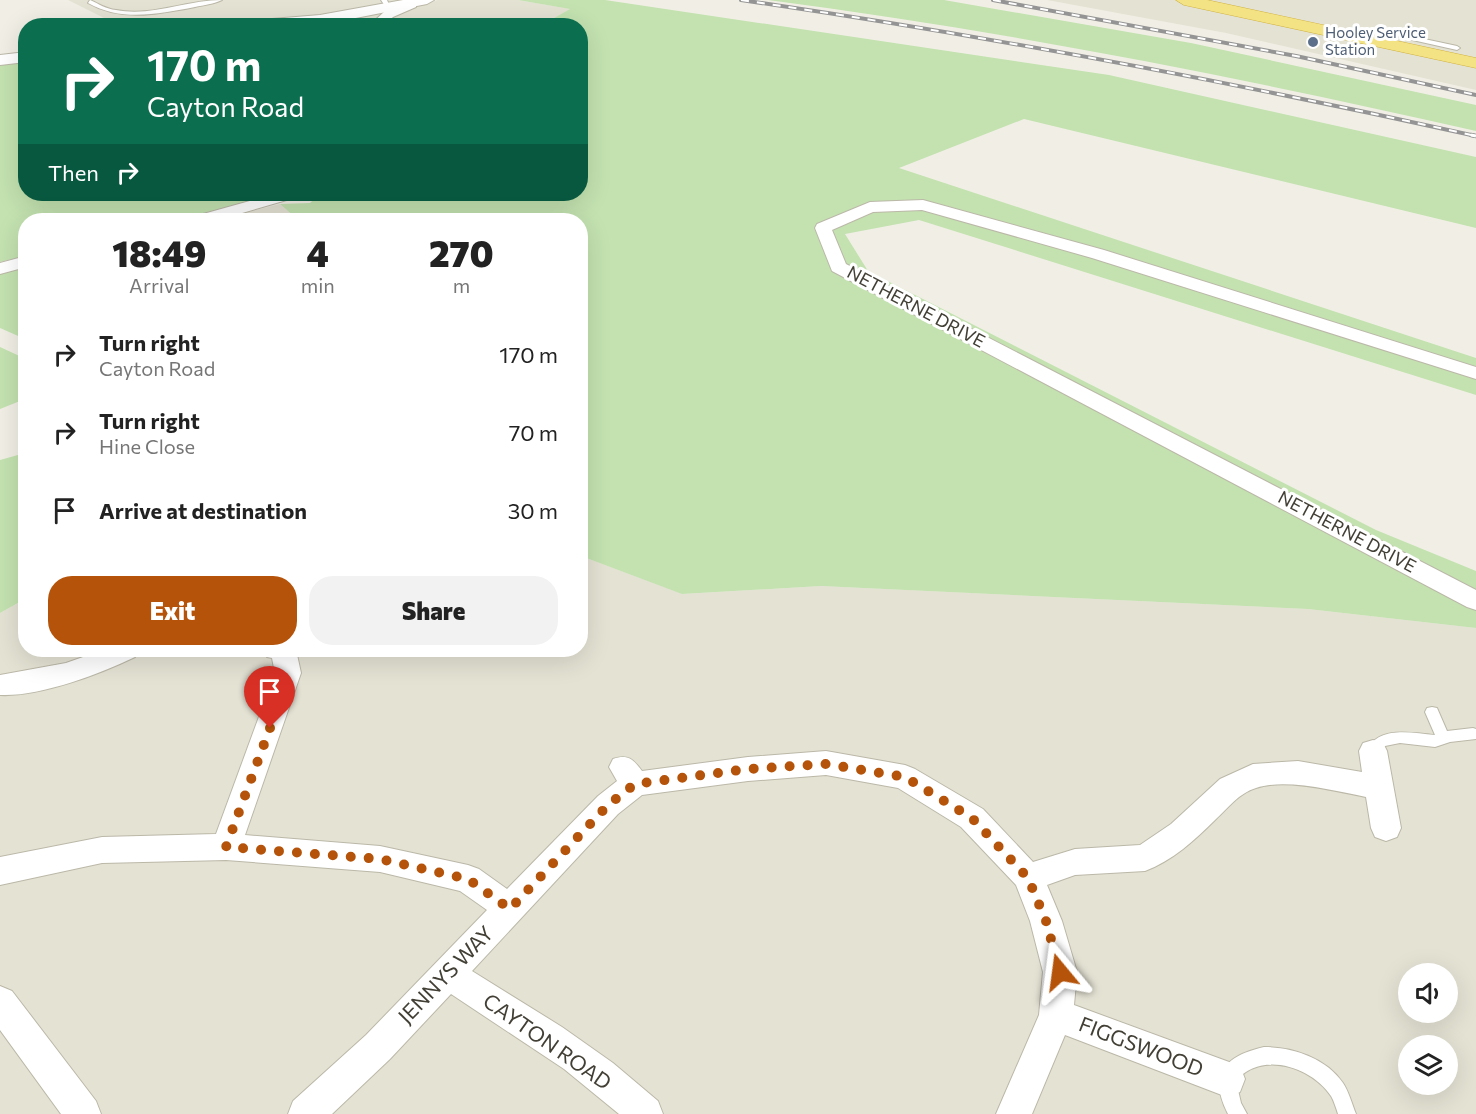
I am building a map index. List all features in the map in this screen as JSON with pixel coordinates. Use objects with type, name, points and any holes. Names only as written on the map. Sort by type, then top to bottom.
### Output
[{"type":"highway","points":[[1184,0],[1430,48],[1476,63]]},
{"type":"street","points":[[384,18],[412,4],[427,0]]},
{"type":"street","points":[[322,18],[386,4],[412,4]]},
{"type":"street","points":[[0,60],[18,58]]},
{"type":"street","points":[[226,213],[267,201]]},
{"type":"street","name":"NETHERNE DRIVE","points":[[1476,373],[1098,254],[923,205],[870,207],[823,228],[838,267],[1476,601]]},
{"type":"street","points":[[0,269],[18,263]]},
{"type":"street","points":[[2,685],[35,681],[99,664],[112,657]]},
{"type":"street","points":[[226,847],[288,673],[285,657]]},
{"type":"street","points":[[1373,751],[1386,828]]},
{"type":"street","name":"JENNYS WAY","points":[[306,1114],[378,1047],[510,909],[608,805],[629,776],[826,764],[905,777],[972,818],[1028,878],[1046,921],[1060,972],[1056,1015],[1014,1114]]},
{"type":"street","points":[[1028,878],[1075,862],[1145,858],[1182,833],[1230,787],[1253,776],[1298,773],[1380,787]]},
{"type":"street","points":[[0,872],[102,850],[226,847],[380,859],[468,879],[510,909]]},
{"type":"street","name":"CAYTON ROAD","points":[[447,973],[566,1050],[634,1102],[645,1114]]},
{"type":"street","points":[[0,1002],[83,1114]]},
{"type":"street","name":"FIGGSWOOD","points":[[1056,1015],[1227,1079]]},
{"type":"lane","points":[[90,2],[98,8],[113,12],[138,13],[219,0]]},
{"type":"lane","points":[[1401,36],[1430,48],[1457,48]]},
{"type":"lane","points":[[1432,712],[1443,738]]},
{"type":"lane","points":[[1373,751],[1380,741],[1400,737],[1435,741],[1473,734]]},
{"type":"lane","points":[[1238,1114],[1233,1106],[1227,1079],[1240,1065],[1265,1056],[1295,1059],[1318,1068],[1337,1089],[1347,1114]]},
{"type":"shaded area","points":[[68,0],[400,0],[403,2],[307,18],[104,18]]},
{"type":"shaded area","points":[[438,0],[518,0],[571,9],[555,18],[346,18]]},
{"type":"shaded area","points":[[1047,0],[1476,0],[1476,90],[1226,33]]},
{"type":"shaded area","points":[[280,204],[290,213],[244,213]]},
{"type":"shaded area","points":[[588,559],[683,594],[821,586],[1308,609],[1476,628],[1476,1114],[0,1114],[0,613],[18,603],[18,657],[588,657]]},
{"type":"green space","points":[[518,0],[605,0],[1109,75],[1476,157],[1476,228],[1024,119],[899,168],[1476,358],[1476,395],[919,220],[845,234],[868,271],[1376,530],[1476,571],[1476,628],[1308,609],[821,586],[682,594],[588,559],[588,213],[290,213],[280,204],[312,201],[588,201],[588,18],[554,18],[570,9]]},
{"type":"green space","points":[[768,0],[944,0],[1191,43],[1476,105],[1476,131],[1124,57],[946,26]]},
{"type":"green space","points":[[18,64],[18,201],[268,201],[211,213],[18,213],[18,258],[0,262],[0,65]]},
{"type":"green space","points":[[18,268],[18,336],[0,328],[0,272]]},
{"type":"green space","points":[[0,347],[18,355],[18,402],[0,409]]},
{"type":"green space","points":[[18,455],[18,603],[0,613],[0,460]]},
{"type":"railway","points":[[741,0],[1110,61],[1476,136],[1471,135]]},
{"type":"railway","points":[[993,0],[1296,56],[1476,95]]},
{"type":"place","name":"Hooley Service Station","points":[[1313,42]]},
{"type":"route","points":[[270,728],[226,847],[380,859],[468,879],[510,909],[608,805],[635,784],[748,769],[826,764],[905,777],[972,818],[1028,878],[1046,921],[1060,972]]}]
